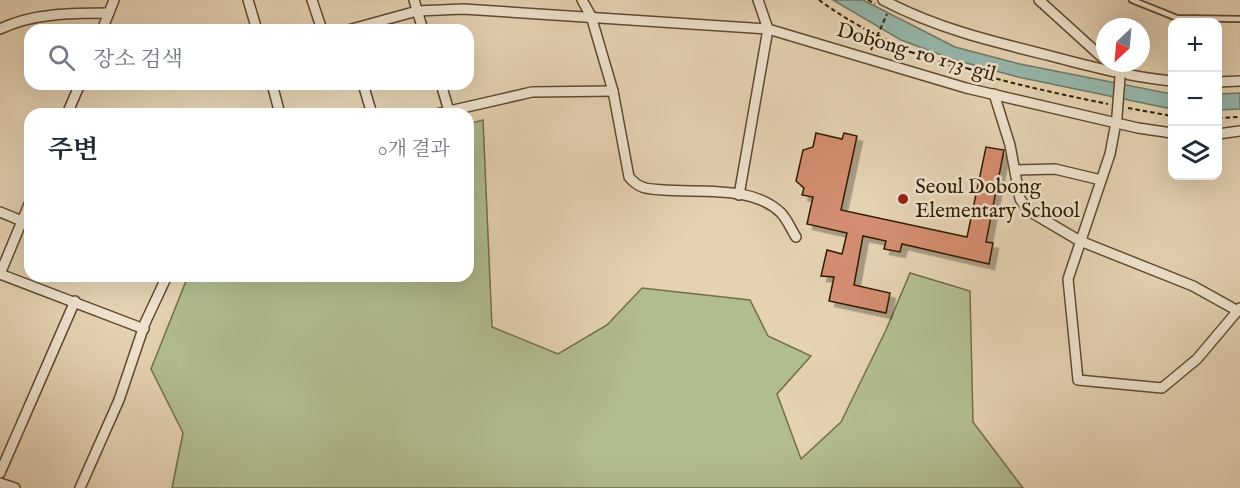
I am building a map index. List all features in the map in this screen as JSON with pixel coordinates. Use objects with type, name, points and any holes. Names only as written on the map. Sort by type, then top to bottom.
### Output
[{"type":"street","points":[[107,24],[114,0]]},
{"type":"street","points":[[248,0],[254,24]]},
{"type":"street","points":[[312,0],[320,24]]},
{"type":"street","points":[[414,0],[421,24]]},
{"type":"street","points":[[582,0],[591,16],[613,91],[629,177],[641,188],[739,195],[763,201],[782,213],[796,237]]},
{"type":"street","points":[[739,195],[768,29],[758,0]]},
{"type":"street","points":[[883,0],[951,30],[1120,75],[1168,80]]},
{"type":"street","points":[[1040,0],[1096,52]]},
{"type":"street","name":"Dobong-ro 173-gil","points":[[370,24],[417,11],[463,9],[768,29],[994,94],[1117,115],[1168,131]]},
{"type":"street","points":[[0,29],[12,23],[67,12],[109,13]]},
{"type":"street","points":[[994,94],[1016,170],[1023,206],[1080,241],[1193,286],[1239,309],[1197,359],[1162,388],[1078,380],[1068,292],[1072,263],[1080,241],[1110,154],[1117,115],[1120,75],[1117,72]]},
{"type":"street","points":[[1222,82],[1240,81]]},
{"type":"street","points":[[70,108],[77,90]]},
{"type":"street","points":[[274,90],[278,108]]},
{"type":"street","points":[[365,90],[370,108]]},
{"type":"street","points":[[443,90],[448,108]]},
{"type":"street","points":[[462,108],[532,92],[613,91]]},
{"type":"street","points":[[1222,133],[1240,131]]},
{"type":"street","points":[[1016,170],[1055,170],[1101,180]]},
{"type":"street","points":[[0,212],[22,221]]},
{"type":"street","points":[[24,216],[0,274],[144,329]]},
{"type":"street","points":[[80,488],[119,400],[164,282]]},
{"type":"street","points":[[0,473],[75,301]]},
{"type":"street","points":[[0,483],[15,488]]},
{"type":"lane","points":[[1132,0],[1177,18],[1240,19]]},
{"type":"path","points":[[819,0],[907,51],[955,68],[1108,104]]},
{"type":"path","points":[[868,59],[888,11]]},
{"type":"path","points":[[1117,115],[1168,116]]},
{"type":"path","points":[[1222,118],[1240,117]]},
{"type":"green space","points":[[483,120],[492,327],[558,354],[607,325],[642,288],[750,300],[768,336],[811,356],[777,394],[801,459],[841,422],[886,330],[910,273],[970,291],[973,422],[1023,488],[172,488],[183,433],[151,369],[186,282],[474,282],[474,122]]},
{"type":"water","points":[[833,0],[863,0],[955,47],[1020,64],[1168,93],[1168,108],[1018,77],[952,59],[901,40]]},
{"type":"water","points":[[1240,93],[1240,109],[1222,110],[1222,94]]},
{"type":"building","points":[[816,133],[842,139],[844,133],[857,136],[841,210],[967,237],[986,147],[1004,150],[986,242],[993,243],[989,264],[902,244],[900,252],[884,249],[886,241],[863,236],[854,285],[890,293],[886,313],[829,301],[834,277],[821,276],[827,250],[842,254],[847,233],[807,224],[813,197],[802,195],[804,188],[796,181],[803,150],[813,147]]},
{"type":"place","name":"Seoul Dobong Elementary School","points":[[903,199]]}]
